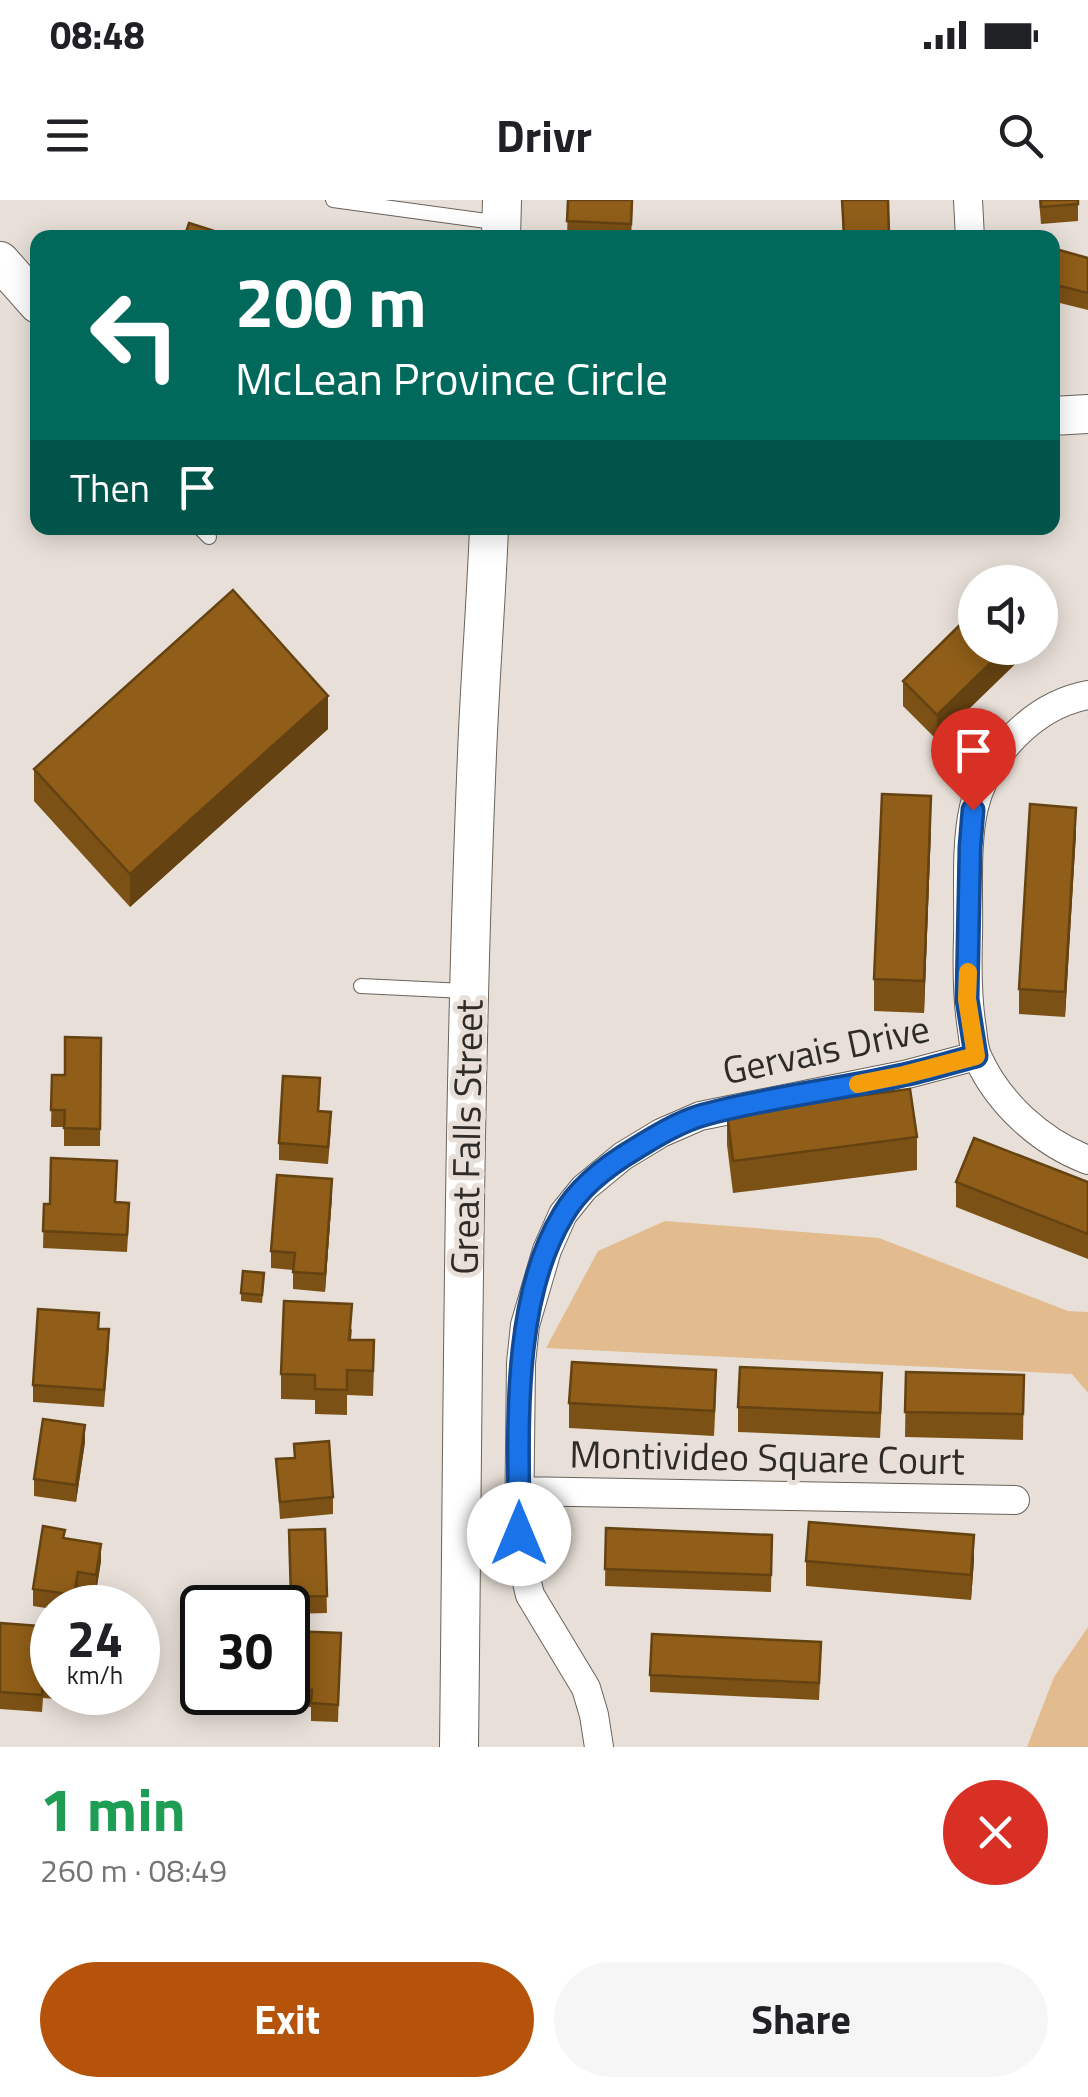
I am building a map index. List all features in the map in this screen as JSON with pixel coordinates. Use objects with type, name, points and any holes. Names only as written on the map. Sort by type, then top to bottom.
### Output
[{"type":"main road","points":[[0,260],[30,295]]},
{"type":"main road","points":[[1060,416],[1088,414]]},
{"type":"main road","name":"Great Falls Street","points":[[459,1747],[470,991],[489,535]]},
{"type":"street","points":[[968,200],[970,230]]},
{"type":"street","points":[[1088,694],[1039,714],[1000,754],[983,780],[973,810],[970,847],[967,999],[976,1056],[996,1088],[1016,1113],[1041,1134],[1088,1160]]},
{"type":"street","name":"Gervais Drive","points":[[599,1747],[586,1688],[530,1595],[519,1534],[525,1325],[547,1250],[563,1214],[584,1188],[623,1156],[700,1116],[904,1075],[976,1056]]},
{"type":"street","name":"Montivideo Square Court","points":[[518,1491],[1014,1500]]},
{"type":"lane","points":[[333,200],[502,220]]},
{"type":"lane","points":[[361,986],[470,991]]},
{"type":"shaded area","points":[[665,1221],[879,1238],[1068,1311],[1088,1312],[1088,1393],[1072,1374],[546,1348],[598,1251]]},
{"type":"shaded area","points":[[1088,1627],[1088,1747],[1027,1747],[1054,1677]]},
{"type":"building","points":[[568,200],[632,200],[631,224],[567,221]]},
{"type":"building","points":[[842,200],[888,200],[889,230],[844,230]]},
{"type":"building","points":[[1041,200],[1078,200],[1078,204],[1041,207]]},
{"type":"building","points":[[189,223],[211,230],[187,230]]},
{"type":"building","points":[[1060,250],[1088,258],[1088,293],[1060,286]]},
{"type":"building","points":[[233,590],[328,696],[130,874],[34,769]]},
{"type":"building","points":[[958,627],[958,665],[988,665],[937,715],[903,681]]},
{"type":"building","points":[[882,794],[931,796],[924,981],[874,979]]},
{"type":"building","points":[[1030,804],[1076,808],[1065,992],[1019,989]]},
{"type":"building","points":[[65,1037],[101,1038],[100,1129],[64,1128],[65,1110],[51,1110],[52,1075],[65,1075]]},
{"type":"building","points":[[283,1076],[320,1078],[318,1111],[331,1112],[328,1147],[279,1143]]},
{"type":"building","points":[[910,1089],[917,1137],[733,1161],[727,1113]]},
{"type":"building","points":[[974,1138],[1088,1182],[1088,1234],[956,1182]]},
{"type":"building","points":[[51,1158],[117,1161],[115,1202],[129,1203],[127,1235],[43,1231],[44,1204],[50,1204]]},
{"type":"building","points":[[277,1175],[332,1179],[325,1274],[293,1272],[295,1253],[271,1251]]},
{"type":"building","points":[[243,1271],[264,1273],[262,1295],[241,1293]]},
{"type":"building","points":[[284,1301],[352,1304],[349,1340],[374,1340],[373,1371],[347,1370],[347,1390],[315,1389],[315,1375],[281,1374]]},
{"type":"building","points":[[38,1309],[99,1313],[98,1329],[109,1329],[104,1390],[33,1385]]},
{"type":"building","points":[[572,1362],[716,1370],[714,1411],[569,1403]]},
{"type":"building","points":[[740,1367],[882,1373],[880,1413],[738,1407]]},
{"type":"building","points":[[906,1372],[1024,1375],[1023,1414],[905,1412]]},
{"type":"building","points":[[43,1419],[85,1425],[76,1485],[34,1479]]},
{"type":"building","points":[[329,1441],[333,1497],[280,1502],[276,1459],[295,1458],[294,1444]]},
{"type":"building","points":[[809,1522],[974,1535],[971,1575],[806,1561]]},
{"type":"building","points":[[43,1526],[65,1530],[63,1538],[101,1544],[96,1575],[78,1572],[76,1585],[34,1585]]},
{"type":"building","points":[[606,1528],[772,1535],[771,1575],[605,1569]]},
{"type":"building","points":[[325,1529],[327,1596],[310,1596],[310,1585],[291,1585],[289,1530]]},
{"type":"building","points":[[0,1623],[30,1625],[30,1694],[0,1692]]},
{"type":"building","points":[[310,1632],[341,1633],[338,1705],[311,1703]]},
{"type":"building","points":[[652,1634],[821,1642],[819,1683],[650,1675]]},
{"type":"slow traffic","points":[[858,1084],[976,1056],[967,999],[968,972]]},
{"type":"route","points":[[519,1534],[525,1325],[547,1250],[563,1214],[584,1188],[623,1156],[700,1116],[904,1075],[976,1056],[967,999],[973,810]]}]
